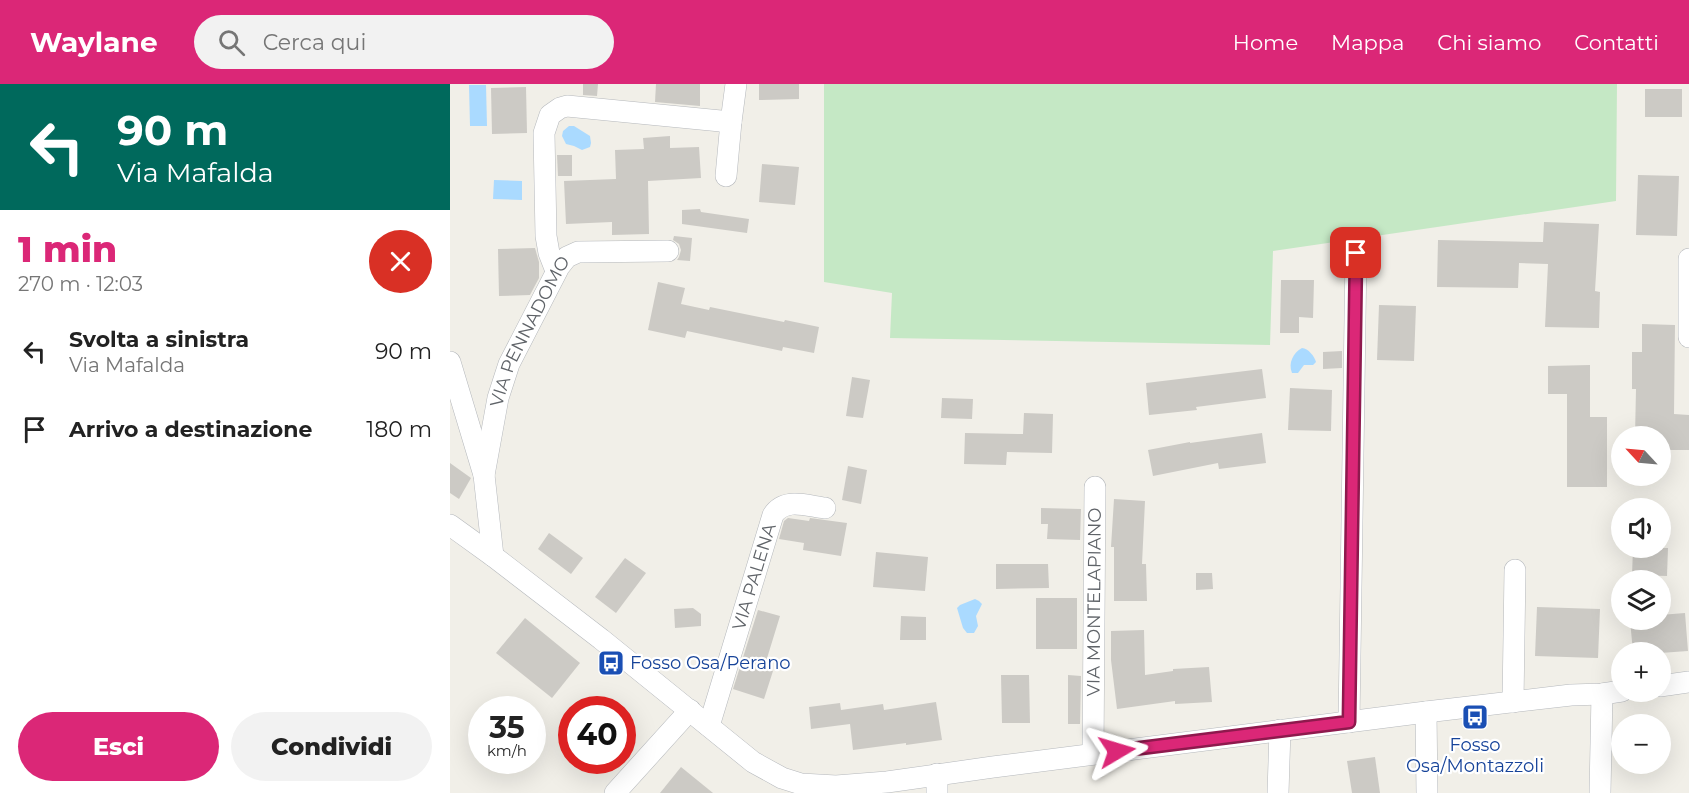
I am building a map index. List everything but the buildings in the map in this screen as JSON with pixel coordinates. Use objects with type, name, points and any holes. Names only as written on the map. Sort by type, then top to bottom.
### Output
[{"type":"street","points":[[726,176],[736,84]]},
{"type":"street","points":[[556,272],[546,236],[544,137],[548,121],[555,111],[567,106],[731,122]]},
{"type":"street","name":"VIA PENNADOMO","points":[[484,475],[498,398],[505,376],[556,272],[567,257],[578,252],[668,250]]},
{"type":"street","points":[[1349,722],[1356,253]]},
{"type":"street","points":[[1689,259],[1689,337]]},
{"type":"street","points":[[450,362],[458,418],[484,475],[493,556]]},
{"type":"street","name":"VIA MONTELAPIANO","points":[[1094,754],[1095,487]]},
{"type":"street","name":"VIA PALENA","points":[[709,726],[773,515],[779,507],[788,504],[825,508]]},
{"type":"street","points":[[450,525],[601,639],[764,769],[801,784],[827,786],[937,784],[1094,754],[1426,712],[1571,695],[1611,693]]},
{"type":"street","points":[[1512,702],[1515,570]]},
{"type":"street","points":[[1671,684],[1689,682]]},
{"type":"street","points":[[1600,793],[1611,701]]},
{"type":"street","points":[[615,793],[690,710]]},
{"type":"street","points":[[1426,712],[1426,793]]},
{"type":"street","points":[[1278,793],[1280,730]]},
{"type":"green space","points":[[824,84],[1617,84],[1616,201],[1273,251],[1270,345],[890,338],[892,293],[824,282]]},
{"type":"water","points":[[469,85],[486,85],[487,126],[470,126]]},
{"type":"water","points":[[569,126],[574,126],[590,136],[590,147],[582,150],[566,144],[562,136],[563,131]]},
{"type":"water","points":[[494,180],[522,181],[522,200],[493,199]]},
{"type":"water","points":[[1302,348],[1311,353],[1316,362],[1313,365],[1304,365],[1298,373],[1292,373],[1292,359]]},
{"type":"water","points":[[975,599],[982,604],[976,616],[978,626],[974,633],[967,633],[963,628],[957,608]]},
{"type":"place","name":"Fosso Osa/Perano","points":[[611,663]]},
{"type":"place","name":"Fosso Osa/Montazzoli","points":[[1475,717]]},
{"type":"route","points":[[1117,751],[1349,722],[1356,253]]}]
